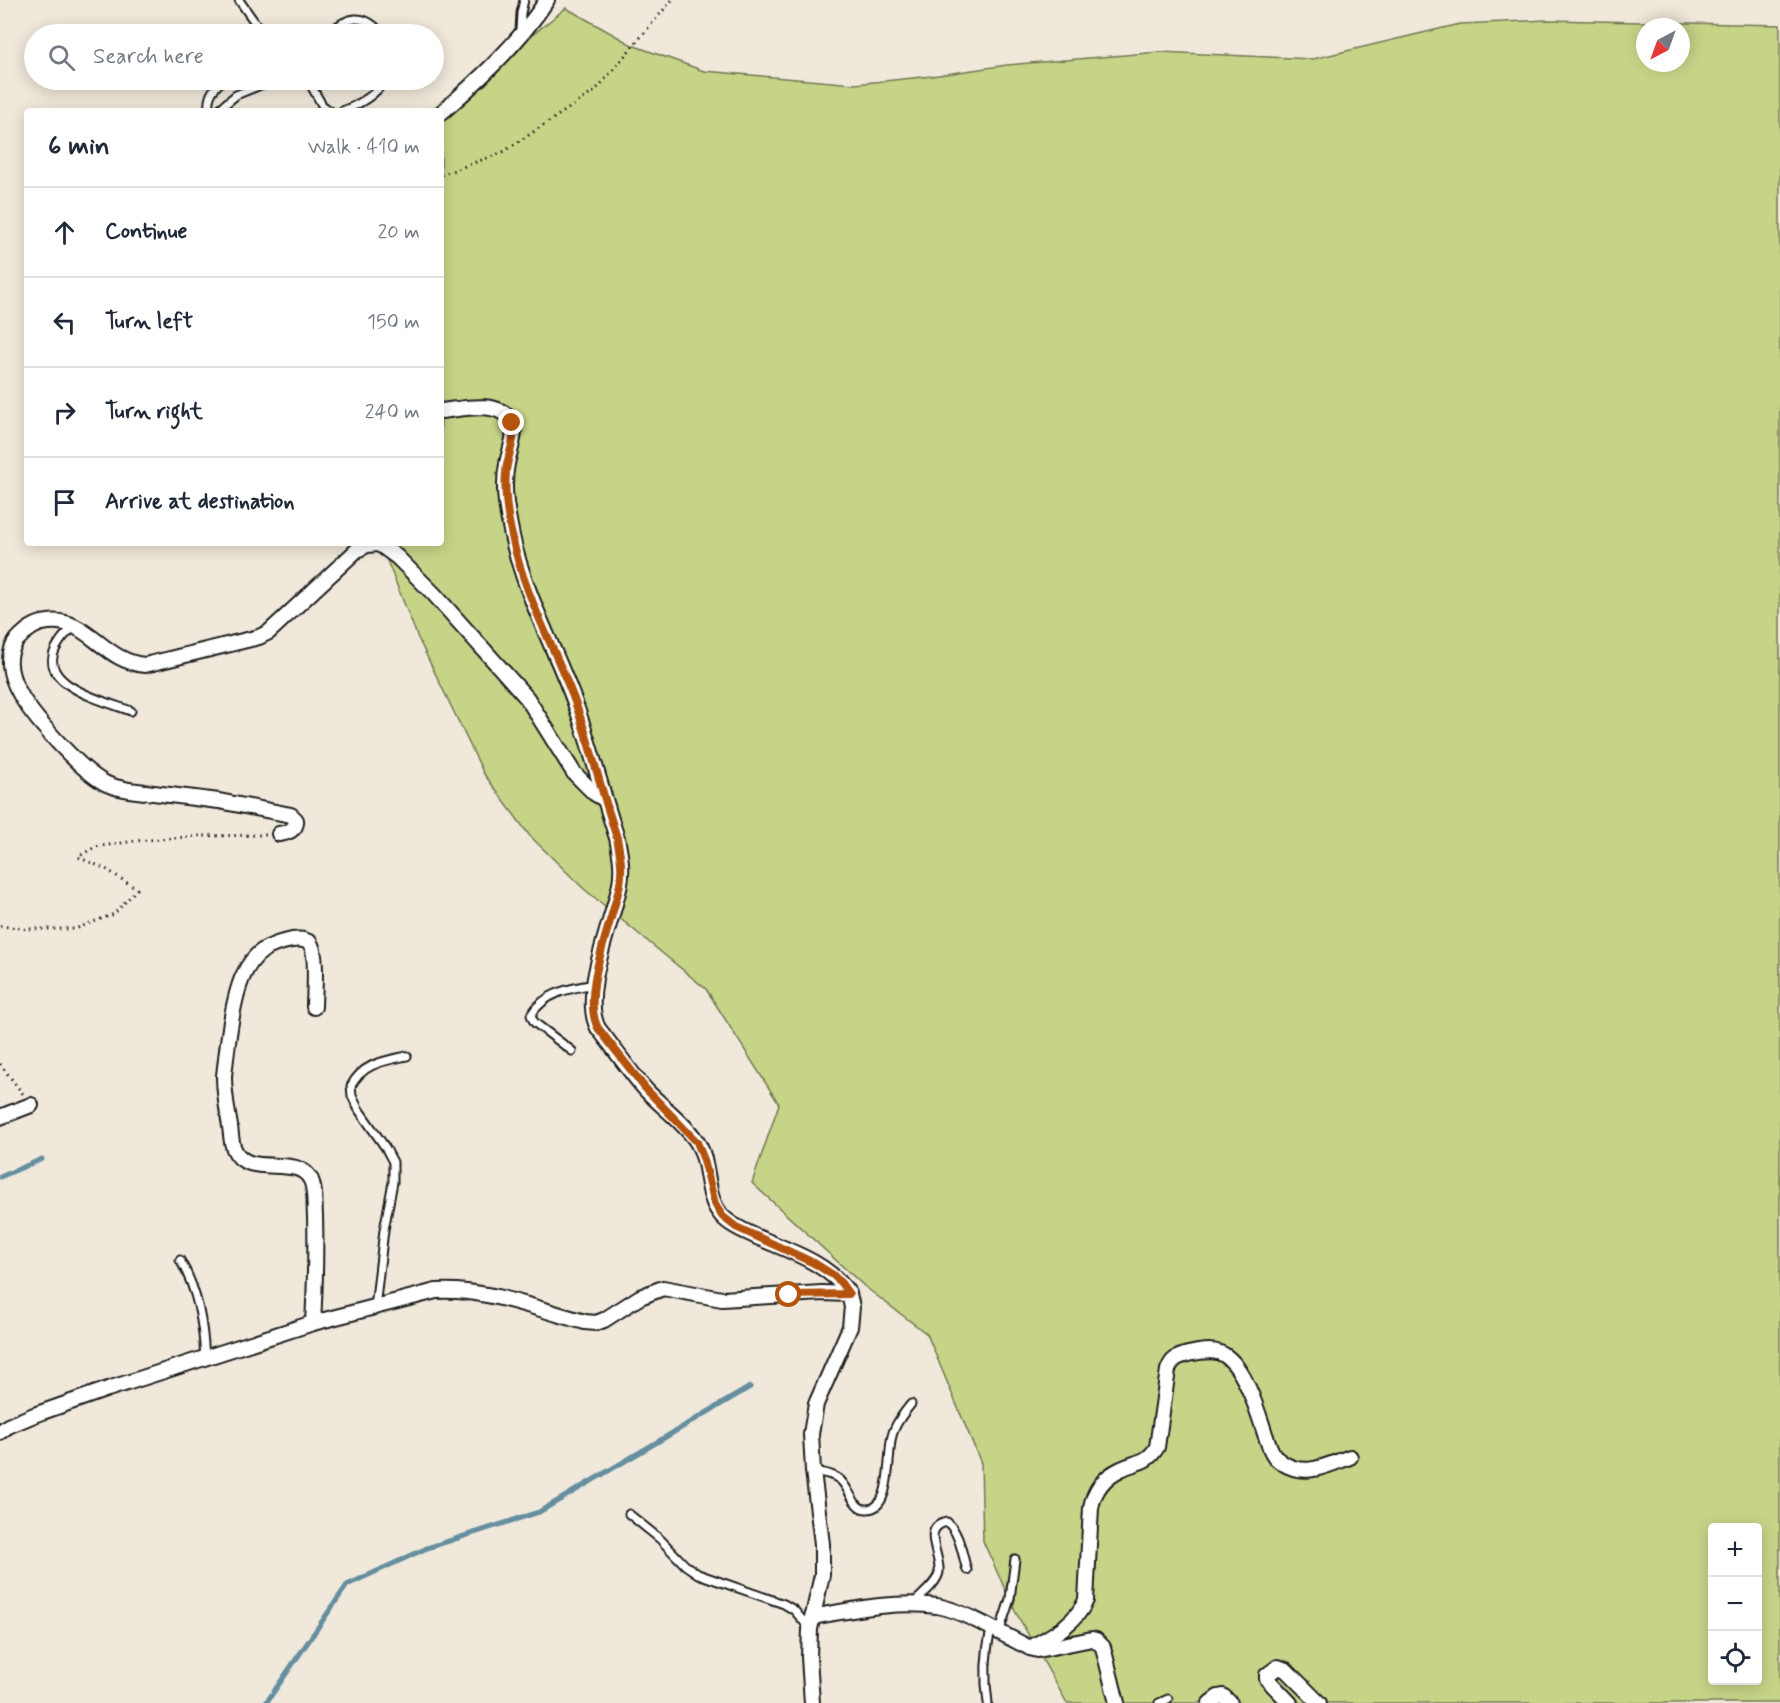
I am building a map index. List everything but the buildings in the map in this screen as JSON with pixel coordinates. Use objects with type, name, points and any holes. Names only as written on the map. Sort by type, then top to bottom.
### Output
[{"type":"street","points":[[444,109],[485,73],[547,0]]},
{"type":"street","points":[[444,411],[488,407],[497,409],[512,423],[514,433],[507,462],[505,485],[512,538],[531,601],[575,704],[617,838],[622,871],[595,984],[594,1020],[645,1088],[697,1142],[715,1204],[722,1216],[736,1227],[814,1263],[833,1275],[849,1294],[852,1307],[850,1327],[816,1404],[811,1434],[822,1544],[822,1575],[811,1623],[809,1657],[812,1703]]},
{"type":"street","points":[[279,834],[290,831],[294,827],[296,820],[291,815],[219,801],[115,787],[102,781],[88,771],[58,742],[19,694],[12,677],[10,655],[14,644],[27,630],[40,623],[58,621],[75,625],[124,661],[145,665],[259,637],[277,626],[357,550],[365,546]]},
{"type":"street","points":[[379,546],[397,557],[502,668],[527,698],[574,773],[594,793],[604,799]]},
{"type":"street","points":[[313,1323],[316,1249],[314,1191],[311,1180],[302,1170],[250,1163],[238,1154],[234,1149],[232,1139],[224,1076],[235,1005],[242,979],[249,966],[265,948],[274,943],[297,939],[305,940],[310,944],[314,960],[314,1007]]},
{"type":"street","points":[[0,1117],[31,1105]]},
{"type":"street","points":[[0,1432],[34,1415],[108,1389],[313,1323],[436,1291],[455,1290],[494,1296],[576,1320],[596,1323],[640,1297],[663,1288],[722,1299],[822,1293],[849,1294]]},
{"type":"street","points":[[1030,1648],[1065,1627],[1083,1609],[1086,1600],[1093,1498],[1102,1483],[1110,1476],[1122,1468],[1142,1462],[1157,1448],[1168,1370],[1177,1357],[1213,1351],[1230,1358],[1238,1368],[1273,1453],[1281,1462],[1300,1471],[1311,1470],[1350,1457]]},
{"type":"street","points":[[811,1623],[870,1608],[912,1604],[938,1606],[955,1612],[1030,1648],[1045,1650],[1096,1640],[1103,1647],[1117,1703]]},
{"type":"street","points":[[1290,1703],[1267,1679],[1268,1675],[1278,1667],[1286,1670],[1319,1703]]},
{"type":"street","points":[[1210,1703],[1223,1696],[1230,1703]]},
{"type":"lane","points":[[239,0],[256,24]]},
{"type":"lane","points":[[520,34],[524,0]]},
{"type":"lane","points":[[338,24],[354,19],[371,24]]},
{"type":"lane","points":[[208,108],[208,99],[213,90]]},
{"type":"lane","points":[[221,108],[236,95],[248,90]]},
{"type":"lane","points":[[313,90],[321,105],[326,108]]},
{"type":"lane","points":[[348,108],[366,99],[377,90]]},
{"type":"lane","points":[[75,625],[58,643],[54,652],[53,664],[58,678],[75,690],[131,711]]},
{"type":"lane","points":[[572,1051],[535,1023],[531,1015],[543,1001],[562,991],[595,984]]},
{"type":"lane","points":[[375,1308],[384,1230],[393,1182],[393,1162],[359,1110],[352,1096],[351,1086],[359,1074],[370,1065],[407,1056]]},
{"type":"lane","points":[[180,1260],[195,1293],[204,1336],[205,1358]]},
{"type":"lane","points":[[813,1471],[827,1473],[840,1479],[856,1503],[864,1509],[877,1505],[884,1497],[888,1484],[888,1452],[891,1437],[899,1419],[911,1404]]},
{"type":"lane","points":[[628,1514],[660,1539],[698,1574],[784,1604],[811,1623]]},
{"type":"lane","points":[[912,1604],[937,1577],[939,1569],[933,1532],[936,1526],[947,1522],[953,1528],[967,1570]]},
{"type":"lane","points":[[988,1703],[986,1648],[1010,1599],[1015,1558]]},
{"type":"lane","points":[[1159,1703],[1168,1699]]},
{"type":"path","points":[[444,174],[503,152],[595,91],[672,0]]},
{"type":"path","points":[[0,926],[29,929],[75,929],[114,914],[137,889],[106,869],[78,857],[95,847],[199,836],[279,834]]},
{"type":"path","points":[[0,1064],[31,1105]]},
{"type":"green space","points":[[566,8],[632,45],[704,71],[855,84],[1007,65],[1160,52],[1313,59],[1460,24],[1547,20],[1636,22],[1636,72],[1690,72],[1690,23],[1780,25],[1780,1703],[1067,1703],[1015,1611],[983,1541],[981,1463],[927,1334],[864,1286],[752,1183],[779,1104],[706,989],[584,889],[529,835],[484,774],[418,638],[381,546],[444,546],[444,108],[442,108]]},
{"type":"waterway","points":[[0,1177],[42,1159]]},
{"type":"waterway","points":[[266,1703],[347,1585],[427,1548],[539,1512],[750,1387]]},
{"type":"route","points":[[512,423],[514,433],[507,462],[505,485],[512,538],[531,601],[575,704],[617,838],[621,858],[620,884],[603,944],[595,984],[594,1020],[645,1088],[697,1142],[715,1204],[722,1216],[736,1227],[814,1263],[833,1275],[849,1294],[789,1295]]}]
